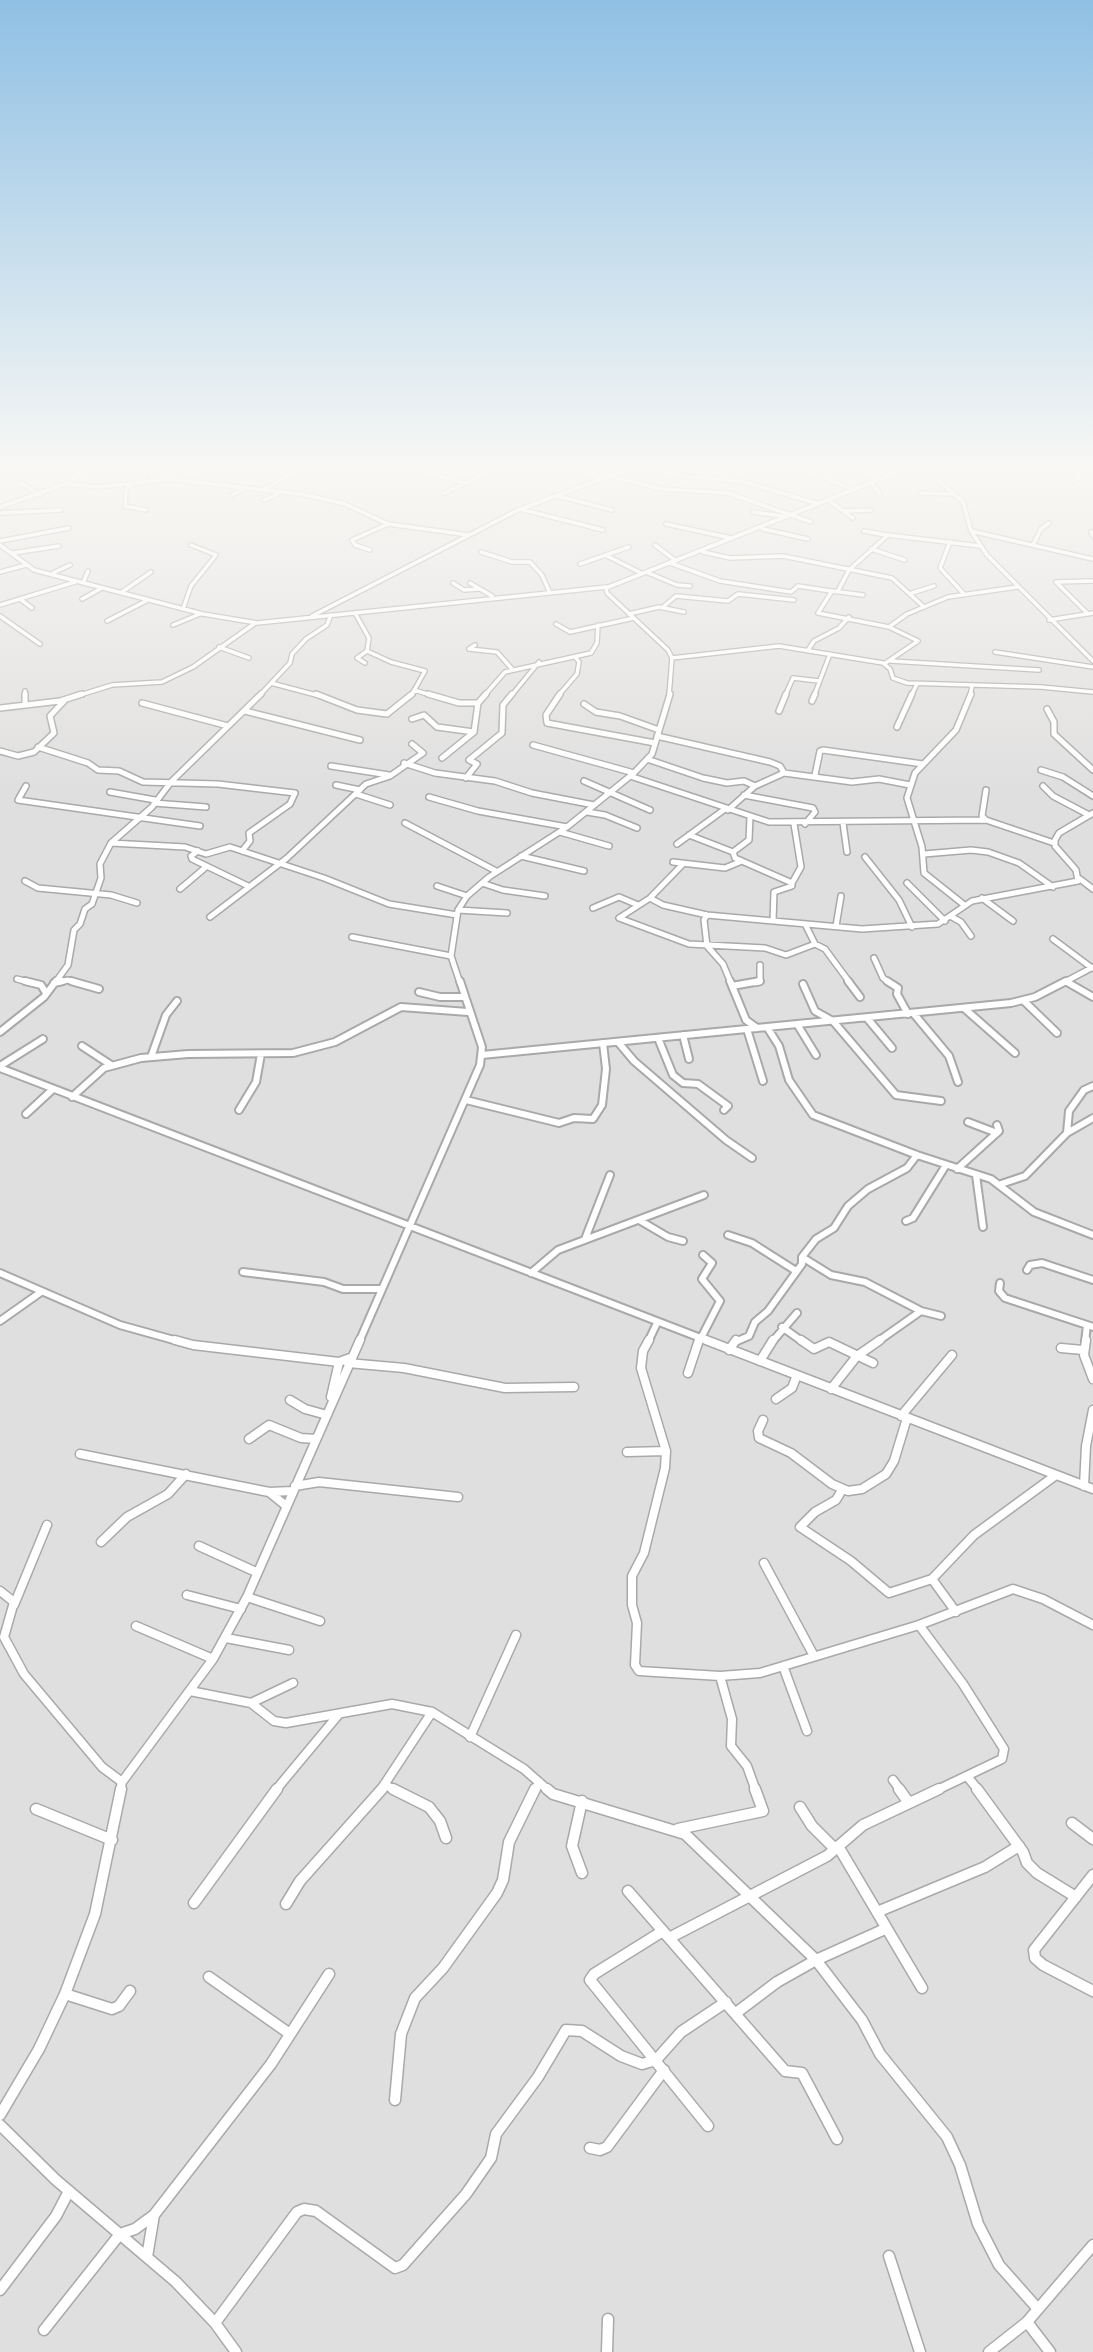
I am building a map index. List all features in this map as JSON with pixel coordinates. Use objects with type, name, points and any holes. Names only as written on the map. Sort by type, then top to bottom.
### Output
[{"type":"street","points":[[58,576],[102,588],[129,592],[141,600]]},
{"type":"street","points":[[83,581],[86,576]]},
{"type":"street","points":[[129,592],[147,576]]},
{"type":"street","points":[[181,607],[199,576]]},
{"type":"street","points":[[173,625],[192,614],[250,624],[310,617],[392,576]]},
{"type":"street","points":[[542,576],[549,591]]},
{"type":"street","points":[[320,614],[549,591],[590,588],[607,590],[638,576]]},
{"type":"street","points":[[652,576],[674,584],[690,586]]},
{"type":"street","points":[[709,576],[772,590],[791,592],[794,587],[800,586],[863,595]]},
{"type":"street","points":[[838,591],[846,576]]},
{"type":"street","points":[[878,576],[895,579],[912,593],[914,601],[924,607]]},
{"type":"street","points":[[947,576],[964,594]]},
{"type":"street","points":[[1007,576],[1093,661]]},
{"type":"street","points":[[1090,615],[1056,582],[1065,578],[1093,581]]},
{"type":"street","points":[[0,605],[77,581]]},
{"type":"street","points":[[453,583],[464,590],[479,589]]},
{"type":"street","points":[[470,583],[494,597]]},
{"type":"street","points":[[912,593],[934,586]]},
{"type":"street","points":[[889,627],[907,614],[964,594],[1017,587]]},
{"type":"street","points":[[82,600],[102,588]]},
{"type":"street","points":[[0,2115],[39,2049],[65,1994],[95,1914],[122,1782],[213,1659],[241,1609],[466,1100],[482,1051],[451,956],[457,913],[467,896],[496,871],[560,832],[632,774],[647,759],[657,736],[671,687],[672,658],[607,590]]},
{"type":"street","points":[[832,592],[818,613],[889,627],[918,641],[884,664]]},
{"type":"street","points":[[663,607],[670,598],[676,596],[728,601],[733,595],[741,594],[794,600]]},
{"type":"street","points":[[20,599],[32,608]]},
{"type":"street","points":[[107,621],[141,600],[181,607],[192,614]]},
{"type":"street","points":[[556,624],[568,632],[663,607],[684,612]]},
{"type":"street","points":[[355,612],[369,638],[367,651],[357,658],[365,663]]},
{"type":"street","points":[[0,1032],[47,993],[68,965],[74,930],[80,924],[85,909],[92,904],[101,878],[100,864],[114,842],[290,663],[292,654],[306,639],[327,625],[331,615]]},
{"type":"street","points":[[1049,620],[1090,615]]},
{"type":"street","points":[[0,616],[40,644]]},
{"type":"street","points":[[808,650],[814,641],[839,628],[849,617]]},
{"type":"street","points":[[0,708],[63,701],[120,684],[162,682],[193,667],[250,624]]},
{"type":"street","points":[[442,758],[474,732],[478,703],[502,674],[512,668],[576,657],[594,650],[598,625]]},
{"type":"street","points":[[475,645],[469,649],[497,652],[512,668]]},
{"type":"street","points":[[672,658],[768,646],[808,650],[884,664],[890,668],[892,678],[917,684],[1041,687],[1093,692]]},
{"type":"street","points":[[219,647],[249,658]]},
{"type":"street","points":[[271,682],[305,690],[357,710],[382,715],[394,711],[423,678],[424,670],[391,662],[367,651]]},
{"type":"street","points":[[995,652],[1093,667]]},
{"type":"street","points":[[812,701],[830,654]]},
{"type":"street","points":[[576,657],[579,662],[577,674],[551,704],[546,715],[547,723],[657,736],[770,762],[779,766],[784,773]]},
{"type":"street","points":[[891,661],[1038,670]]},
{"type":"street","points":[[466,778],[477,764],[469,760],[502,733],[503,705],[540,662]]},
{"type":"street","points":[[779,711],[793,678],[819,681]]},
{"type":"street","points":[[83,683],[88,692]]},
{"type":"street","points":[[897,727],[917,684]]},
{"type":"street","points":[[963,904],[924,873],[924,854],[908,804],[910,785],[923,764],[956,730],[969,703],[972,686]]},
{"type":"street","points":[[414,690],[459,703],[478,703]]},
{"type":"street","points":[[24,691],[25,704]]},
{"type":"street","points":[[0,751],[24,755],[38,747],[54,733],[50,716],[63,701]]},
{"type":"street","points":[[142,703],[230,724]]},
{"type":"street","points":[[584,705],[596,712],[620,716],[657,736]]},
{"type":"street","points":[[0,708],[12,713]]},
{"type":"street","points":[[1047,709],[1054,722],[1054,734],[1093,770]]},
{"type":"street","points":[[245,710],[360,740]]},
{"type":"street","points":[[412,719],[424,715],[437,727],[474,732]]},
{"type":"street","points":[[210,917],[280,863],[370,782],[391,775],[404,763],[423,753],[412,744]]},
{"type":"street","points":[[533,745],[632,774],[750,817],[793,824],[986,820],[1054,843],[1080,879],[1093,889]]},
{"type":"street","points":[[38,747],[88,763],[98,770],[119,771],[143,782],[295,793],[290,804],[249,833],[250,841],[242,851]]},
{"type":"street","points":[[815,775],[820,752],[823,750],[923,764]]},
{"type":"street","points":[[647,759],[703,778],[730,783],[743,780],[755,786]]},
{"type":"street","points":[[404,763],[435,774],[495,781],[532,793],[594,805]]},
{"type":"street","points":[[331,766],[391,775]]},
{"type":"street","points":[[1041,770],[1063,777],[1093,796]]},
{"type":"street","points":[[677,844],[755,786],[784,773],[852,782],[879,779],[910,785]]},
{"type":"street","points":[[584,781],[650,810]]},
{"type":"street","points":[[337,785],[390,805]]},
{"type":"street","points":[[26,786],[18,800],[200,826]]},
{"type":"street","points":[[1043,786],[1053,796],[1091,814]]},
{"type":"street","points":[[986,790],[982,813],[986,820]]},
{"type":"street","points":[[110,792],[155,802],[206,807]]},
{"type":"street","points":[[744,794],[813,808],[815,812],[805,824]]},
{"type":"street","points":[[429,797],[478,810],[567,827]]},
{"type":"street","points":[[587,811],[637,828]]},
{"type":"street","points":[[1054,843],[1059,833],[1091,814]]},
{"type":"street","points":[[733,852],[749,840],[750,817]]},
{"type":"street","points":[[405,823],[496,871]]},
{"type":"street","points":[[773,921],[774,892],[792,886],[801,867],[793,824]]},
{"type":"street","points":[[843,824],[847,852]]},
{"type":"street","points":[[560,832],[610,846]]},
{"type":"street","points":[[689,835],[733,852]]},
{"type":"street","points":[[114,842],[186,847],[208,853],[226,846],[389,904],[457,913],[507,913]]},
{"type":"street","points":[[924,854],[971,850],[988,852],[1019,863],[1053,887]]},
{"type":"street","points":[[198,851],[191,858],[248,886]]},
{"type":"street","points":[[733,852],[733,857],[742,862],[792,883]]},
{"type":"street","points":[[521,856],[584,871]]},
{"type":"street","points":[[864,857],[899,900],[912,927]]},
{"type":"street","points":[[673,862],[725,868],[742,862]]},
{"type":"street","points":[[683,864],[650,898],[619,918],[664,937],[707,946],[765,948],[786,955],[816,943]]},
{"type":"street","points":[[180,889],[206,867]]},
{"type":"street","points":[[650,898],[663,905],[707,915],[872,930],[946,921],[963,904],[982,898],[1053,887],[1080,879]]},
{"type":"street","points":[[25,881],[38,888],[111,895],[137,903]]},
{"type":"street","points":[[482,883],[503,890],[545,896]]},
{"type":"street","points":[[907,883],[946,921]]},
{"type":"street","points":[[437,886],[467,896]]},
{"type":"street","points":[[836,926],[841,895]]},
{"type":"street","points":[[593,908],[619,897],[638,905]]},
{"type":"street","points":[[982,898],[1013,921]]},
{"type":"street","points":[[707,915],[704,920],[707,946],[723,964],[746,1020],[745,1029],[763,1081]]},
{"type":"street","points":[[952,917],[961,922],[971,936]]},
{"type":"street","points":[[805,924],[816,943],[825,949],[860,998]]},
{"type":"street","points":[[352,937],[451,956]]},
{"type":"street","points":[[482,1051],[618,1042],[1024,1001],[1067,982],[1092,967],[1053,939]]},
{"type":"street","points":[[874,958],[883,978],[898,988],[897,994],[911,1014],[949,1056],[958,1082]]},
{"type":"street","points":[[732,986],[760,982],[760,965]]},
{"type":"street","points":[[17,979],[41,985],[47,993]]},
{"type":"street","points":[[54,983],[68,980],[99,989]]},
{"type":"street","points":[[1067,982],[1093,997]]},
{"type":"street","points":[[803,984],[815,1011],[834,1021],[899,1097],[941,1101]]},
{"type":"street","points":[[419,992],[440,997],[463,997]]},
{"type":"street","points":[[151,1057],[166,1015],[177,1001]]},
{"type":"street","points":[[1024,1001],[1057,1033]]},
{"type":"street","points":[[72,1097],[111,1065],[151,1057],[293,1053],[330,1044],[401,1007],[467,1009]]},
{"type":"street","points":[[965,1009],[1015,1053]]},
{"type":"street","points":[[867,1018],[892,1048]]},
{"type":"street","points":[[746,1020],[757,1028]]},
{"type":"street","points":[[797,1024],[816,1055]]},
{"type":"street","points":[[766,1027],[779,1046],[789,1080],[809,1111],[917,1155],[1001,1184],[1034,1212],[1093,1235]]},
{"type":"street","points":[[683,1035],[689,1059]]},
{"type":"street","points":[[0,1067],[43,1038]]},
{"type":"street","points":[[658,1038],[673,1075],[683,1083],[698,1084],[728,1106],[724,1110]]},
{"type":"street","points":[[618,1042],[634,1060],[726,1140],[752,1158]]},
{"type":"street","points":[[466,1100],[559,1123],[574,1118],[593,1119],[602,1105],[601,1087],[606,1069],[603,1043]]},
{"type":"street","points":[[82,1046],[111,1065]]},
{"type":"street","points":[[239,1110],[256,1082],[261,1054]]},
{"type":"street","points":[[0,1067],[657,1323],[1093,1489]]},
{"type":"street","points":[[1067,1133],[1069,1111],[1084,1090],[1093,1086]]},
{"type":"street","points":[[26,1114],[53,1089]]},
{"type":"street","points":[[1001,1184],[1031,1171],[1067,1133],[1093,1118]]},
{"type":"street","points":[[957,1169],[997,1129],[968,1122]]},
{"type":"street","points":[[729,1350],[736,1340],[749,1336],[755,1322],[768,1311],[804,1261],[816,1239],[834,1228],[848,1206],[868,1189],[907,1168],[917,1155]]},
{"type":"street","points":[[906,1221],[913,1218],[946,1165]]},
{"type":"street","points":[[585,1239],[610,1175]]},
{"type":"street","points":[[976,1175],[984,1227]]},
{"type":"street","points":[[531,1273],[558,1250],[704,1195]]},
{"type":"street","points":[[639,1220],[668,1237],[683,1241]]},
{"type":"street","points":[[728,1235],[752,1243],[796,1271]]},
{"type":"street","points":[[688,1373],[700,1338],[720,1300],[702,1279],[712,1262],[703,1255]]},
{"type":"street","points":[[804,1261],[831,1275],[865,1282],[921,1311]]},
{"type":"street","points":[[1027,1270],[1030,1265],[1042,1263],[1093,1280]]},
{"type":"street","points":[[243,1272],[324,1282],[343,1289],[381,1289]]},
{"type":"street","points":[[0,1273],[120,1325],[193,1345],[404,1368],[505,1388],[574,1387]]},
{"type":"street","points":[[1000,1283],[1001,1295],[1010,1301],[1090,1326],[1083,1350],[1093,1379]]},
{"type":"street","points":[[0,1321],[41,1292]]},
{"type":"street","points":[[831,1389],[858,1356],[921,1311],[927,1310],[941,1316]]},
{"type":"street","points":[[760,1361],[782,1327],[797,1313]]},
{"type":"street","points":[[657,1323],[643,1351],[640,1368],[666,1451],[665,1468],[646,1546],[632,1576],[632,1605],[637,1623],[635,1665],[639,1671],[649,1674],[720,1676],[760,1673],[919,1625],[1013,1589],[1043,1599],[1093,1625]]},
{"type":"street","points":[[782,1327],[814,1349],[829,1342],[873,1363]]},
{"type":"street","points":[[1061,1348],[1083,1350]]},
{"type":"street","points":[[763,1420],[758,1431],[759,1438],[791,1452],[842,1490],[862,1489],[886,1474],[894,1461],[904,1417],[952,1356]]},
{"type":"street","points":[[326,1417],[339,1362]]},
{"type":"street","points":[[776,1399],[792,1388],[797,1375]]},
{"type":"street","points":[[290,1400],[326,1417]]},
{"type":"street","points":[[1084,1486],[1086,1446],[1093,1410]]},
{"type":"street","points":[[249,1439],[269,1425],[301,1438],[316,1439]]},
{"type":"street","points":[[626,1452],[666,1451]]},
{"type":"street","points":[[80,1454],[269,1492],[319,1482]]},
{"type":"street","points":[[300,1473],[319,1482],[458,1497]]},
{"type":"street","points":[[102,1542],[127,1517],[167,1494],[186,1474]]},
{"type":"street","points":[[842,1490],[835,1500],[816,1512],[800,1527],[851,1561],[889,1593],[932,1579],[974,1535],[1056,1475]]},
{"type":"street","points":[[269,1492],[285,1505]]},
{"type":"street","points":[[47,1525],[4,1627],[7,1647],[24,1674],[78,1740],[102,1766],[122,1782]]},
{"type":"street","points":[[199,1546],[256,1573]]},
{"type":"street","points":[[764,1563],[814,1656]]},
{"type":"street","points":[[932,1579],[956,1612]]},
{"type":"street","points":[[0,1591],[14,1605]]},
{"type":"street","points":[[187,1595],[241,1609]]},
{"type":"street","points":[[247,1597],[320,1621]]},
{"type":"street","points":[[708,2126],[590,1980],[594,1974],[667,1934],[751,1894],[836,1848],[863,1825],[1002,1759],[1004,1749],[963,1684],[919,1625]]},
{"type":"street","points":[[136,1626],[213,1659]]},
{"type":"street","points":[[470,1737],[516,1635]]},
{"type":"street","points":[[226,1638],[289,1650]]},
{"type":"street","points":[[783,1666],[807,1731]]},
{"type":"street","points":[[676,1829],[763,1811],[747,1766],[731,1746],[732,1719],[720,1676]]},
{"type":"street","points":[[251,1703],[293,1683]]},
{"type":"street","points":[[190,1690],[251,1703],[274,1721],[286,1723],[392,1704],[432,1712],[553,1794],[676,1829],[692,1839],[816,1960],[862,2020],[880,2054],[942,2129],[960,2165],[978,2224],[999,2266],[1038,2309]]},
{"type":"street","points":[[286,1904],[300,1881],[340,1840],[385,1785],[432,1712]]},
{"type":"street","points":[[194,1903],[253,1818],[339,1714]]},
{"type":"street","points":[[967,1776],[1037,1873],[1076,1897]]},
{"type":"street","points":[[893,1780],[909,1804]]},
{"type":"street","points":[[395,2100],[401,2034],[415,1998],[443,1968],[497,1893],[503,1880],[509,1842],[539,1782]]},
{"type":"street","points":[[385,1785],[429,1807],[440,1821],[446,1838]]},
{"type":"street","points":[[582,1801],[572,1846],[582,1873]]},
{"type":"street","points":[[800,1807],[812,1826],[836,1848],[922,1988]]},
{"type":"street","points":[[36,1809],[112,1840]]},
{"type":"street","points":[[1072,1823],[1093,1839]]},
{"type":"street","points":[[877,1912],[985,1867],[1019,1846]]},
{"type":"street","points":[[1093,1875],[1034,1951],[1035,1958],[1093,1991]]},
{"type":"street","points":[[628,1891],[785,2071],[802,2073],[837,2139]]},
{"type":"street","points":[[736,2013],[777,1982],[816,1960],[885,1929]]},
{"type":"street","points":[[44,2330],[120,2234],[135,2229],[154,2215],[271,2064],[329,1974]]},
{"type":"street","points":[[209,1977],[290,2034]]},
{"type":"street","points":[[65,1994],[112,2009],[118,2006],[130,1991]]},
{"type":"street","points":[[215,2323],[297,2212],[304,2209],[316,2211],[391,2266],[402,2265],[479,2176],[495,2151],[496,2134],[538,2077],[566,2030],[573,2028],[582,2031],[632,2062],[642,2064],[656,2060],[681,2032],[726,2002]]},
{"type":"street","points":[[590,2148],[600,2150],[607,2147],[664,2070]]},
{"type":"street","points":[[0,2125],[69,2191],[176,2282],[215,2323],[236,2352]]},
{"type":"street","points":[[0,2290],[47,2229],[69,2191]]},
{"type":"street","points":[[147,2257],[154,2215]]},
{"type":"street","points":[[989,2352],[1027,2322],[1093,2245]]},
{"type":"street","points":[[888,2256],[920,2352]]},
{"type":"street","points":[[607,2352],[605,2346],[608,2319]]},
{"type":"street","points":[[1027,2322],[1050,2352]]},
{"type":"shaded area","points":[[0,576],[1093,576],[1093,2352],[0,2352]]}]
